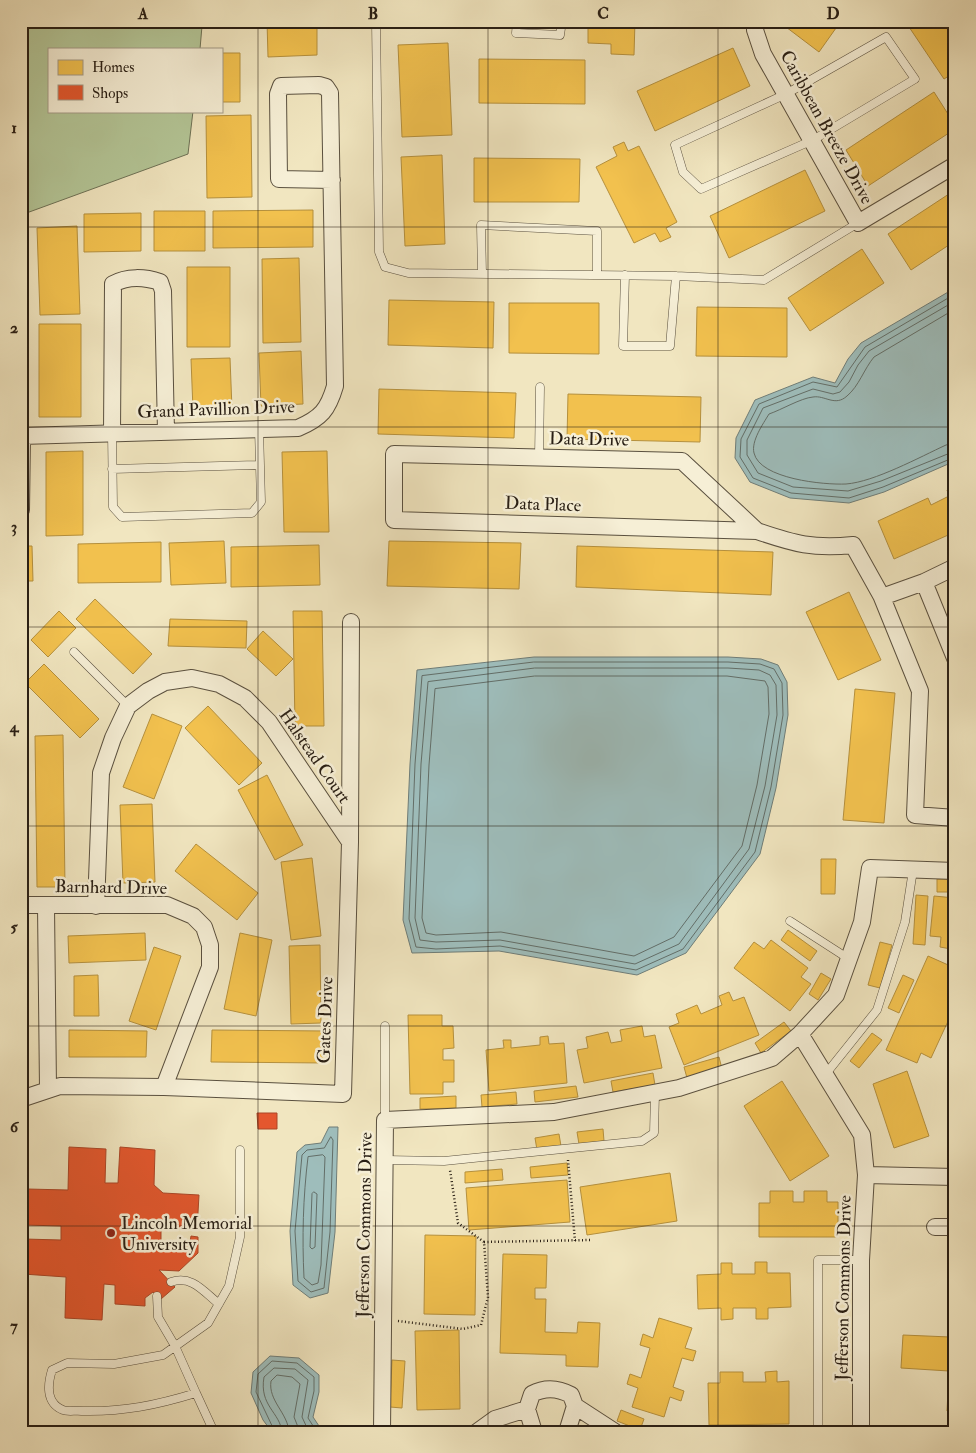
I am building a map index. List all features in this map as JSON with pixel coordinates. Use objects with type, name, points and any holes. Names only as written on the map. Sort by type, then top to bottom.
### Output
[{"type":"street","name":"Caribbean Breeze Drive","points":[[757,21],[755,30],[763,54],[858,223]]},
{"type":"street","name":"Grand Pavillion Drive","points":[[21,436],[298,428],[313,422],[329,407],[335,386],[332,180],[330,93],[326,87],[319,85],[281,86],[278,94],[279,179],[332,180]]},
{"type":"street","points":[[858,223],[955,165]]},
{"type":"street","points":[[112,432],[113,284],[121,279],[149,278],[160,282],[163,291],[166,432]]},
{"type":"street","points":[[21,436],[21,510]]},
{"type":"street","name":"Data Drive","points":[[394,454],[682,461],[757,531]]},
{"type":"street","name":"Data Place","points":[[394,454],[394,520],[757,531]]},
{"type":"street","points":[[757,531],[799,545],[824,548],[853,545],[881,595],[920,691],[915,815],[955,818]]},
{"type":"street","points":[[881,595],[882,597],[924,582],[955,567]]},
{"type":"street","points":[[924,582],[955,658]]},
{"type":"street","name":"Gates Drive","points":[[21,1099],[36,1096],[48,1089],[60,1086],[164,1086],[343,1094],[350,842],[351,622]]},
{"type":"street","name":"Halstead Court","points":[[96,906],[101,773],[113,738],[128,706],[148,691],[165,682],[192,678],[219,684],[245,698],[269,722],[350,842]]},
{"type":"street","name":"Jefferson Commons Drive","points":[[382,1432],[385,1120],[554,1112],[678,1088],[772,1058],[800,1034],[836,995],[862,922],[870,868],[955,871]]},
{"type":"street","name":"Barnhard Drive","points":[[21,905],[167,905],[193,916],[204,927],[210,945],[210,967],[164,1086]]},
{"type":"street","points":[[46,906],[48,1089]]},
{"type":"street","points":[[800,1034],[862,1135],[866,1175]]},
{"type":"street","name":"Jefferson Commons Drive","points":[[861,1432],[861,1260],[866,1175],[955,1177]]},
{"type":"street","points":[[934,1227],[955,1227]]},
{"type":"street","points":[[534,1432],[527,1408],[532,1394],[542,1389],[561,1390],[571,1395],[575,1406],[615,1432]]},
{"type":"street","points":[[567,1432],[575,1406]]},
{"type":"street","points":[[476,1432],[494,1419],[527,1408]]},
{"type":"lane","points":[[376,21],[379,252],[385,267],[408,273],[676,276],[764,280],[858,223]]},
{"type":"lane","points":[[517,21],[516,33],[560,35],[562,21]]},
{"type":"lane","points":[[886,37],[915,79],[813,140],[701,189],[683,172],[675,145],[786,94],[886,37]]},
{"type":"lane","points":[[482,274],[481,225],[596,231],[597,275]]},
{"type":"lane","points":[[626,276],[623,346],[670,346],[676,276]]},
{"type":"lane","points":[[539,458],[540,386]]},
{"type":"lane","points":[[112,432],[114,507],[122,517],[252,513],[261,502],[259,429]]},
{"type":"lane","points":[[112,469],[260,466]]},
{"type":"lane","points":[[74,652],[128,706]]},
{"type":"lane","points":[[825,1076],[877,1010],[904,922],[913,870]]},
{"type":"lane","points":[[790,921],[849,960]]},
{"type":"lane","points":[[385,1026],[385,1120]]},
{"type":"lane","points":[[385,1160],[448,1161],[642,1141],[654,1133],[655,1093]]},
{"type":"lane","points":[[196,1393],[162,1404],[111,1412],[63,1410],[51,1400],[48,1384],[52,1370],[68,1363],[114,1364],[163,1355],[208,1323],[229,1286],[240,1237],[240,1150]]},
{"type":"lane","points":[[818,1432],[818,1260],[861,1260]]},
{"type":"lane","points":[[171,1282],[180,1279],[189,1280],[219,1304]]},
{"type":"lane","points":[[158,1296],[158,1317],[175,1346],[214,1432]]},
{"type":"path","points":[[567,1148],[575,1241]]},
{"type":"path","points":[[448,1161],[458,1223],[484,1242],[590,1240]]},
{"type":"path","points":[[383,1320],[463,1329],[481,1325],[488,1297],[484,1242]]},
{"type":"green space","points":[[21,21],[209,21],[202,26],[200,48],[48,48],[48,112],[193,112],[188,154],[21,215]]},
{"type":"water","points":[[955,288],[955,461],[884,492],[849,503],[790,498],[750,482],[735,458],[736,438],[755,400],[813,377],[835,383],[848,359],[861,343]]},
{"type":"water","points":[[534,657],[728,657],[761,659],[778,665],[787,682],[788,715],[776,788],[760,854],[686,953],[637,975],[499,951],[412,953],[403,920],[410,764],[417,670]]},
{"type":"water","points":[[329,1127],[338,1127],[335,1232],[328,1293],[310,1298],[293,1285],[290,1231],[297,1152],[305,1145],[321,1143]]},
{"type":"water","points":[[270,1356],[299,1358],[319,1375],[319,1392],[313,1417],[323,1432],[272,1432],[263,1420],[251,1393],[253,1372]]},
{"type":"building: Homes","points":[[267,21],[317,21],[317,55],[268,57]]},
{"type":"building: Homes","points":[[588,21],[635,21],[634,55],[611,54],[611,44],[588,43]]},
{"type":"building: Homes","points":[[784,21],[841,21],[819,52],[782,24]]},
{"type":"building: Homes","points":[[905,21],[952,21],[955,25],[955,72],[944,79]]},
{"type":"building: Homes","points":[[448,43],[452,135],[402,137],[398,45]]},
{"type":"building: Homes","points":[[733,48],[750,86],[655,131],[637,91]]},
{"type":"building: Homes","points":[[222,53],[240,53],[240,102],[222,102]]},
{"type":"building: Homes","points":[[479,59],[585,60],[585,104],[479,103]]},
{"type":"building: Homes","points":[[934,92],[955,125],[955,129],[868,186],[846,150]]},
{"type":"building: Homes","points":[[251,115],[252,197],[207,198],[206,116]]},
{"type":"building: Homes","points":[[624,142],[628,151],[639,146],[677,222],[666,228],[671,237],[660,242],[655,233],[634,243],[596,167],[617,156],[613,147]]},
{"type":"building: Homes","points":[[442,155],[445,244],[405,246],[401,157]]},
{"type":"building: Homes","points":[[474,158],[580,159],[579,202],[474,202]]},
{"type":"building: Homes","points":[[805,170],[825,211],[729,258],[710,216]]},
{"type":"building: Homes","points":[[955,190],[955,241],[911,270],[888,234]]},
{"type":"building: Homes","points":[[313,210],[313,247],[213,248],[213,211]]},
{"type":"building: Homes","points":[[154,211],[205,211],[205,251],[154,251]]},
{"type":"building: Homes","points":[[141,213],[141,251],[84,252],[84,214]]},
{"type":"building: Homes","points":[[77,226],[80,314],[40,315],[37,228]]},
{"type":"building: Homes","points":[[862,249],[884,283],[810,331],[788,298]]},
{"type":"building: Homes","points":[[299,258],[301,342],[263,343],[262,259]]},
{"type":"building: Homes","points":[[187,267],[230,267],[230,347],[187,347]]},
{"type":"building: Homes","points":[[389,300],[494,302],[493,348],[388,345]]},
{"type":"building: Homes","points":[[509,303],[599,303],[599,354],[509,353]]},
{"type":"building: Homes","points":[[697,307],[787,308],[787,357],[696,356]]},
{"type":"building: Homes","points":[[39,324],[81,324],[81,417],[39,417]]},
{"type":"building: Homes","points":[[301,351],[303,404],[261,406],[259,353]]},
{"type":"building: Homes","points":[[230,358],[232,409],[193,410],[191,359]]},
{"type":"building: Homes","points":[[379,389],[516,393],[514,438],[378,434]]},
{"type":"building: Homes","points":[[568,394],[701,397],[700,442],[567,439]]},
{"type":"building: Homes","points":[[83,451],[83,535],[46,536],[46,452]]},
{"type":"building: Homes","points":[[327,451],[329,532],[284,532],[282,452]]},
{"type":"building: Homes","points":[[955,486],[955,532],[894,559],[878,521],[928,498],[931,505],[949,496],[947,490]]},
{"type":"building: Homes","points":[[224,541],[226,583],[171,585],[169,543]]},
{"type":"building: Homes","points":[[389,541],[521,543],[519,589],[387,586]]},
{"type":"building: Homes","points":[[161,542],[161,582],[78,583],[78,544]]},
{"type":"building: Homes","points":[[319,545],[320,585],[231,587],[231,547]]},
{"type":"building: Homes","points":[[21,546],[32,546],[33,581],[21,581]]},
{"type":"building: Homes","points":[[577,546],[773,552],[771,595],[576,587]]},
{"type":"building: Homes","points":[[849,592],[881,660],[838,680],[806,612]]},
{"type":"building: Homes","points":[[95,599],[152,654],[133,674],[76,619]]},
{"type":"building: Homes","points":[[59,611],[76,628],[48,657],[31,640]]},
{"type":"building: Homes","points":[[293,611],[322,611],[324,726],[295,726]]},
{"type":"building: Homes","points":[[170,619],[247,621],[246,648],[168,646]]},
{"type":"building: Homes","points":[[263,631],[293,659],[276,676],[247,649]]},
{"type":"building: Homes","points":[[44,664],[99,719],[80,738],[25,683]]},
{"type":"building: Homes","points":[[855,689],[895,693],[884,823],[843,820]]},
{"type":"building: Homes","points":[[208,706],[262,763],[239,785],[185,728]]},
{"type":"building: Homes","points":[[152,714],[182,726],[154,799],[123,787]]},
{"type":"building: Homes","points":[[63,735],[65,887],[37,887],[35,736]]},
{"type":"building: Homes","points":[[267,775],[303,845],[275,860],[238,790]]},
{"type":"building: Homes","points":[[152,804],[155,882],[123,883],[120,805]]},
{"type":"building: Homes","points":[[196,844],[258,893],[237,920],[175,871]]},
{"type":"building: Homes","points":[[312,858],[321,936],[291,940],[281,862]]},
{"type":"building: Homes","points":[[821,859],[836,859],[835,894],[821,894]]},
{"type":"building: Homes","points":[[937,879],[955,879],[955,892],[937,892]]},
{"type":"building: Homes","points":[[916,895],[928,896],[925,945],[913,944]]},
{"type":"building: Homes","points":[[934,896],[955,898],[955,939],[952,938],[951,949],[940,947],[941,937],[930,936]]},
{"type":"building: Homes","points":[[788,930],[817,951],[810,961],[781,940]]},
{"type":"building: Homes","points":[[145,933],[146,960],[69,963],[68,936]]},
{"type":"building: Homes","points":[[240,933],[272,940],[256,1016],[224,1009]]},
{"type":"building: Homes","points":[[771,940],[808,968],[801,977],[811,984],[790,1011],[734,968],[754,942],[764,949]]},
{"type":"building: Homes","points":[[880,942],[892,945],[880,988],[868,985]]},
{"type":"building: Homes","points":[[320,945],[321,1023],[291,1024],[289,946]]},
{"type":"building: Homes","points":[[154,947],[181,956],[156,1030],[129,1021]]},
{"type":"building: Homes","points":[[928,956],[955,968],[955,1006],[931,1058],[921,1053],[917,1063],[886,1050]]},
{"type":"building: Homes","points":[[821,973],[831,979],[818,1000],[809,994]]},
{"type":"building: Homes","points":[[98,975],[99,1016],[74,1016],[74,976]]},
{"type":"building: Homes","points":[[903,975],[914,980],[899,1013],[888,1008]]},
{"type":"building: Homes","points":[[729,992],[733,1001],[744,997],[759,1035],[684,1065],[669,1027],[679,1023],[676,1014],[697,1005],[701,1014],[722,1005],[719,996]]},
{"type":"building: Homes","points":[[408,1015],[442,1015],[442,1026],[453,1026],[454,1048],[443,1049],[443,1060],[454,1060],[454,1082],[443,1082],[443,1094],[410,1094]]},
{"type":"building: Homes","points":[[784,1022],[791,1031],[761,1053],[755,1043]]},
{"type":"building: Homes","points":[[642,1026],[644,1037],[655,1035],[662,1068],[584,1083],[577,1050],[588,1048],[586,1037],[608,1032],[611,1043],[622,1041],[620,1030]]},
{"type":"building: Homes","points":[[69,1030],[147,1031],[146,1057],[69,1057]]},
{"type":"building: Homes","points":[[212,1030],[326,1031],[326,1063],[211,1062]]},
{"type":"building: Homes","points":[[872,1033],[882,1040],[859,1068],[850,1061]]},
{"type":"building: Homes","points":[[548,1036],[549,1044],[564,1043],[567,1083],[489,1091],[486,1050],[504,1048],[503,1040],[511,1040],[511,1048],[540,1045],[540,1037]]},
{"type":"building: Homes","points":[[719,1057],[722,1069],[687,1078],[684,1067]]},
{"type":"building: Homes","points":[[907,1071],[929,1136],[894,1148],[873,1084]]},
{"type":"building: Homes","points":[[653,1073],[655,1085],[613,1092],[611,1081]]},
{"type":"building: Homes","points":[[782,1081],[829,1156],[790,1181],[744,1106]]},
{"type":"building: Homes","points":[[576,1086],[578,1097],[535,1102],[534,1091]]},
{"type":"building: Homes","points":[[516,1092],[517,1104],[482,1107],[481,1095]]},
{"type":"building: Homes","points":[[456,1096],[456,1108],[420,1109],[420,1098]]},
{"type":"building: Homes","points":[[603,1129],[604,1141],[579,1144],[577,1132]]},
{"type":"building: Homes","points":[[559,1134],[561,1146],[537,1150],[535,1138]]},
{"type":"building: Homes","points":[[567,1163],[568,1175],[531,1178],[530,1167]]},
{"type":"building: Homes","points":[[502,1169],[503,1180],[465,1183],[465,1172]]},
{"type":"building: Homes","points":[[670,1173],[677,1221],[587,1235],[580,1187]]},
{"type":"building: Homes","points":[[567,1180],[570,1222],[469,1230],[466,1188]]},
{"type":"building: Homes","points":[[770,1191],[793,1191],[793,1202],[804,1202],[804,1191],[827,1191],[827,1202],[838,1202],[838,1237],[759,1237],[759,1203],[770,1203]]},
{"type":"building: Homes","points":[[425,1235],[476,1236],[475,1315],[424,1314]]},
{"type":"building: Homes","points":[[503,1254],[547,1255],[546,1288],[535,1288],[535,1299],[546,1299],[545,1332],[577,1333],[578,1322],[600,1323],[598,1367],[566,1366],[566,1355],[500,1353]]},
{"type":"building: Homes","points":[[755,1262],[767,1262],[767,1273],[790,1273],[791,1307],[768,1308],[768,1319],[756,1319],[756,1308],[733,1308],[733,1319],[721,1320],[721,1308],[698,1309],[697,1275],[721,1274],[721,1263],[732,1263],[732,1274],[755,1274]]},
{"type":"building: Homes","points":[[954,1284],[955,1411],[947,1411],[949,1371],[901,1368],[903,1335],[950,1337]]},
{"type":"building: Homes","points":[[659,1318],[692,1328],[685,1348],[696,1351],[693,1361],[682,1358],[673,1387],[684,1391],[681,1401],[670,1397],[664,1417],[632,1407],[638,1388],[627,1384],[630,1374],[641,1378],[650,1348],[640,1345],[643,1334],[653,1338]]},
{"type":"building: Homes","points":[[459,1330],[460,1409],[417,1410],[415,1331]]},
{"type":"building: Homes","points":[[392,1360],[405,1361],[402,1408],[390,1407]]},
{"type":"building: Homes","points":[[777,1371],[777,1382],[789,1381],[789,1424],[709,1425],[708,1383],[720,1383],[720,1372],[743,1372],[743,1382],[766,1382],[765,1372]]},
{"type":"building: Homes","points":[[621,1410],[644,1419],[640,1430],[617,1421]]},
{"type":"building: Shops","points":[[257,1113],[277,1113],[277,1129],[258,1129]]},
{"type":"building: Shops","name":"Lincoln Memorial University","points":[[69,1147],[106,1149],[105,1183],[118,1183],[120,1147],[155,1150],[154,1185],[163,1193],[199,1195],[197,1230],[161,1228],[161,1242],[190,1242],[191,1236],[198,1237],[198,1253],[179,1271],[159,1270],[175,1287],[161,1299],[153,1292],[145,1298],[145,1306],[115,1304],[115,1285],[104,1284],[102,1320],[65,1318],[66,1277],[23,1274],[24,1239],[61,1240],[61,1226],[25,1225],[27,1189],[68,1190]]},
{"type":"place","name":"Lincoln Memorial University","points":[[111,1233]]}]
